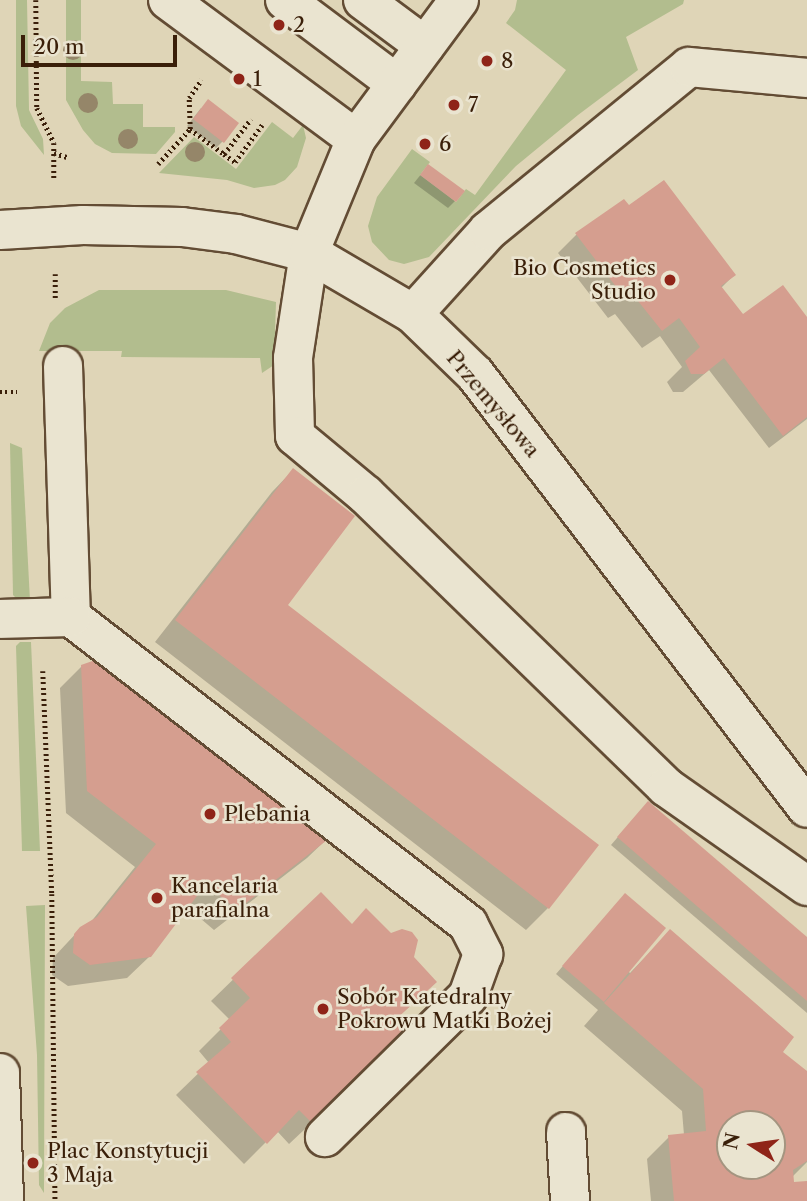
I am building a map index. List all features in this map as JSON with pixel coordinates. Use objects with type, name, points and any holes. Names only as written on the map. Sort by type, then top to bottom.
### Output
[{"type":"street","points":[[168,0],[356,139]]},
{"type":"street","points":[[285,0],[397,83]]},
{"type":"street","points":[[363,0],[425,46]]},
{"type":"street","points":[[451,3],[425,46],[356,139],[309,253],[293,358],[295,436],[366,495],[666,787],[807,886]]},
{"type":"street","points":[[413,314],[488,230],[689,67],[807,78]]},
{"type":"street","name":"Przemysłowa","points":[[0,230],[83,225],[181,227],[236,234],[309,253],[413,314],[475,374],[807,808]]},
{"type":"street","points":[[63,366],[71,617]]},
{"type":"street","points":[[0,619],[71,617],[468,924],[483,954],[468,996],[325,1137]]},
{"type":"street","points":[[0,1073],[5,1197]]},
{"type":"street","points":[[566,1132],[570,1201]]},
{"type":"path","points":[[36,0],[37,108],[54,143],[54,165]]},
{"type":"path","points":[[158,164],[190,129],[189,98],[199,83]]},
{"type":"path","points":[[190,129],[235,162],[267,119]]},
{"type":"path","points":[[225,154],[249,121]]},
{"type":"path","points":[[54,153],[67,158]]},
{"type":"path","points":[[55,280],[55,298]]},
{"type":"path","points":[[43,671],[52,894],[55,1201]]},
{"type":"green space","points":[[16,0],[27,0],[29,110],[43,139],[44,155],[21,126],[16,106]]},
{"type":"green space","points":[[66,0],[81,0],[81,81],[112,82],[113,104],[143,104],[143,127],[175,127],[175,132],[156,154],[112,153],[95,144],[83,130],[66,100]]},
{"type":"green space","points":[[517,0],[684,0],[683,4],[626,37],[638,70],[516,166],[429,257],[404,264],[389,260],[372,242],[368,226],[377,197],[412,149],[430,162],[420,175],[456,202],[466,189],[475,195],[566,70],[506,23],[515,10]]},
{"type":"green space","points":[[272,122],[293,138],[303,125],[306,138],[297,167],[285,180],[275,185],[254,188],[227,180],[159,173],[194,137],[236,169]]},
{"type":"green space","points":[[99,290],[226,290],[276,302],[274,365],[262,373],[260,358],[121,357],[122,351],[39,351],[50,323],[65,308]]},
{"type":"green space","points":[[10,443],[22,448],[30,601],[18,600],[13,595]]},
{"type":"green space","points":[[20,642],[31,642],[40,851],[22,851],[16,646]]},
{"type":"green space","points":[[45,905],[44,1193],[39,1185],[37,1055],[26,906]]},
{"type":"building","points":[[208,99],[239,123],[224,143],[193,119]]},
{"type":"building","points":[[428,164],[465,191],[456,202],[420,175]]},
{"type":"building","name":"Bio Cosmetics Studio","points":[[664,180],[736,275],[721,286],[743,314],[783,285],[807,317],[807,417],[783,436],[724,358],[704,374],[691,374],[685,361],[700,347],[679,318],[662,331],[634,296],[627,301],[575,233],[624,199],[629,205]]},
{"type":"building","points":[[293,468],[355,516],[288,605],[599,845],[549,909],[175,620]]},
{"type":"building","name":"Plebania","points":[[104,657],[331,837],[237,910],[206,884],[151,957],[90,965],[73,953],[74,934],[97,917],[156,844],[87,791],[81,665]]},
{"type":"building","points":[[648,801],[807,937],[807,1001],[617,837]]},
{"type":"building","name":"Sobór Katedralny Pokrowu Matki Bożej","points":[[321,892],[352,924],[366,908],[391,933],[402,929],[412,932],[418,940],[414,957],[437,982],[395,1020],[407,1034],[312,1123],[299,1110],[267,1144],[196,1072],[231,1042],[219,1028],[250,998],[231,978]]},
{"type":"building","points":[[625,893],[666,928],[604,1002],[562,966]]},
{"type":"building","points":[[670,929],[794,1037],[783,1052],[807,1071],[807,1161],[793,1170],[794,1182],[807,1181],[807,1201],[674,1201],[668,1135],[706,1131],[703,1089],[604,1003]]},
{"type":"place","name":"2","points":[[279,25]]},
{"type":"place","name":"8","points":[[487,61]]},
{"type":"place","name":"1","points":[[239,79]]},
{"type":"place","name":"7","points":[[454,105]]},
{"type":"place","name":"6","points":[[425,144]]},
{"type":"place","name":"Bio Cosmetics Studio","points":[[670,280]]},
{"type":"place","name":"Plebania","points":[[210,814]]},
{"type":"place","name":"Kancelaria parafialna","points":[[157,898]]},
{"type":"place","name":"Sobór Katedralny Pokrowu Matki Bożej","points":[[323,1009]]},
{"type":"place","name":"Plac Konstytucji 3 Maja","points":[[33,1163]]}]
